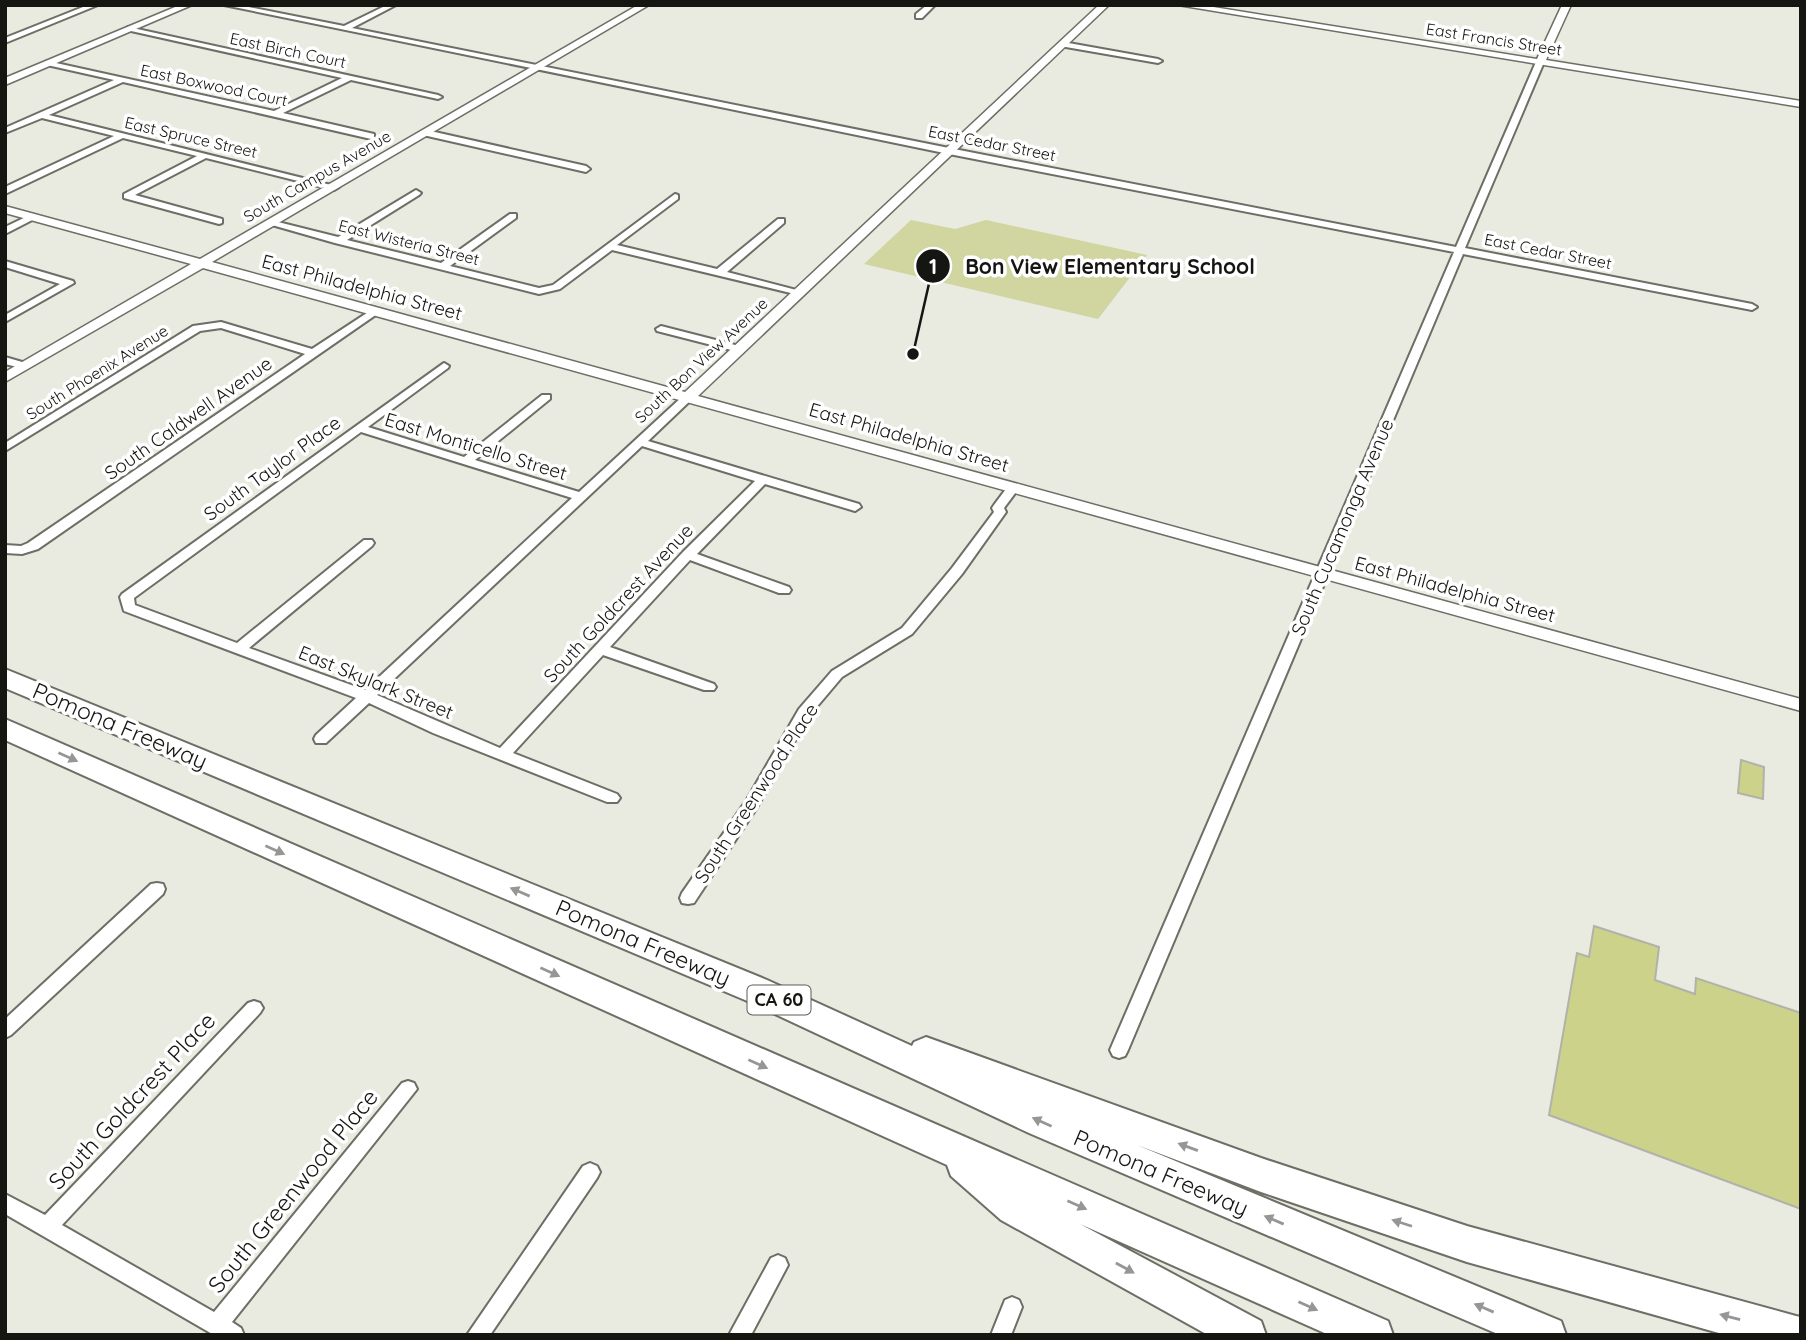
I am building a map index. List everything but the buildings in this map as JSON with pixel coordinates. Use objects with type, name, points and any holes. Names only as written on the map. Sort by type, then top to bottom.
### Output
[{"type":"highway","name":"Pomona Freeway","points":[[5,678],[756,990],[1041,1122],[1547,1335]]},
{"type":"highway","points":[[5,729],[947,1149],[1374,1335]]},
{"type":"highway","points":[[756,990],[1385,1217],[1467,1244],[1796,1335]]},
{"type":"highway","points":[[947,1149],[1014,1208],[1247,1335]]},
{"type":"street","points":[[5,41],[95,5]]},
{"type":"street","points":[[5,82],[188,5]]},
{"type":"street","name":"East Cedar Street","points":[[227,5],[949,151],[1752,307]]},
{"type":"street","points":[[344,29],[393,5]]},
{"type":"street","name":"South Campus Avenue","points":[[5,378],[646,5]]},
{"type":"street","points":[[919,16],[933,5]]},
{"type":"street","name":"South Bon View Avenue","points":[[320,739],[582,497],[1105,5]]},
{"type":"street","name":"East Francis Street","points":[[1182,5],[1801,104]]},
{"type":"street","name":"South Cucamonga Avenue","points":[[1119,1050],[1540,62],[1567,5]]},
{"type":"street","name":"East Birch Court","points":[[131,29],[438,97]]},
{"type":"street","points":[[1063,44],[1158,61]]},
{"type":"street","name":"East Boxwood Court","points":[[50,63],[371,136]]},
{"type":"street","points":[[277,113],[349,78]]},
{"type":"street","points":[[5,131],[121,80]]},
{"type":"street","name":"East Spruce Street","points":[[41,116],[334,187]]},
{"type":"street","points":[[426,133],[586,169]]},
{"type":"street","points":[[5,191],[120,136]]},
{"type":"street","points":[[204,156],[127,195],[219,221]]},
{"type":"street","points":[[338,240],[416,193]]},
{"type":"street","points":[[609,246],[675,197]]},
{"type":"street","name":"East Philadelphia Street","points":[[5,209],[1801,705]]},
{"type":"street","points":[[442,267],[513,216]]},
{"type":"street","points":[[5,231],[33,217]]},
{"type":"street","points":[[719,274],[781,221]]},
{"type":"street","name":"East Wisteria Street","points":[[270,223],[539,291],[556,287],[609,246]]},
{"type":"street","points":[[609,246],[799,292]]},
{"type":"street","points":[[5,264],[69,283],[5,319]]},
{"type":"street","name":"South Caldwell Avenue","points":[[5,549],[22,550],[33,546],[373,312]]},
{"type":"street","name":"South Phoenix Avenue","points":[[5,448],[197,328],[221,325],[314,353]]},
{"type":"street","points":[[661,329],[738,349]]},
{"type":"street","points":[[5,360],[25,366]]},
{"type":"street","name":"South Taylor Place","points":[[127,603],[127,597],[444,366]]},
{"type":"street","points":[[466,461],[546,397]]},
{"type":"street","name":"East Monticello Street","points":[[360,428],[582,497]]},
{"type":"street","points":[[640,442],[855,507]]},
{"type":"street","name":"South Goldcrest Avenue","points":[[503,754],[688,555],[763,479]]},
{"type":"street","name":"South Greenwood Place","points":[[688,898],[751,805],[804,713],[837,674],[907,631],[957,571],[1000,512],[1007,510],[1018,489]]},
{"type":"street","points":[[240,648],[368,543]]},
{"type":"street","points":[[688,555],[784,590]]},
{"type":"street","name":"East Skylark Street","points":[[127,603],[129,608],[366,696],[612,798]]},
{"type":"street","points":[[602,649],[709,687]]},
{"type":"street","points":[[5,1030],[157,889]]},
{"type":"street","name":"South Goldcrest Place","points":[[47,1227],[254,1008]]},
{"type":"street","name":"South Greenwood Place","points":[[225,1330],[408,1089]]},
{"type":"street","points":[[477,1335],[590,1172]]},
{"type":"street","points":[[5,1203],[225,1330]]},
{"type":"street","points":[[739,1335],[778,1265]]},
{"type":"street","points":[[1001,1335],[1012,1307]]},
{"type":"green space","points":[[911,220],[955,229],[986,220],[1147,255],[1098,319],[864,264]]},
{"type":"place","name":"Bon View Elementary School","points":[[913,354]]}]
